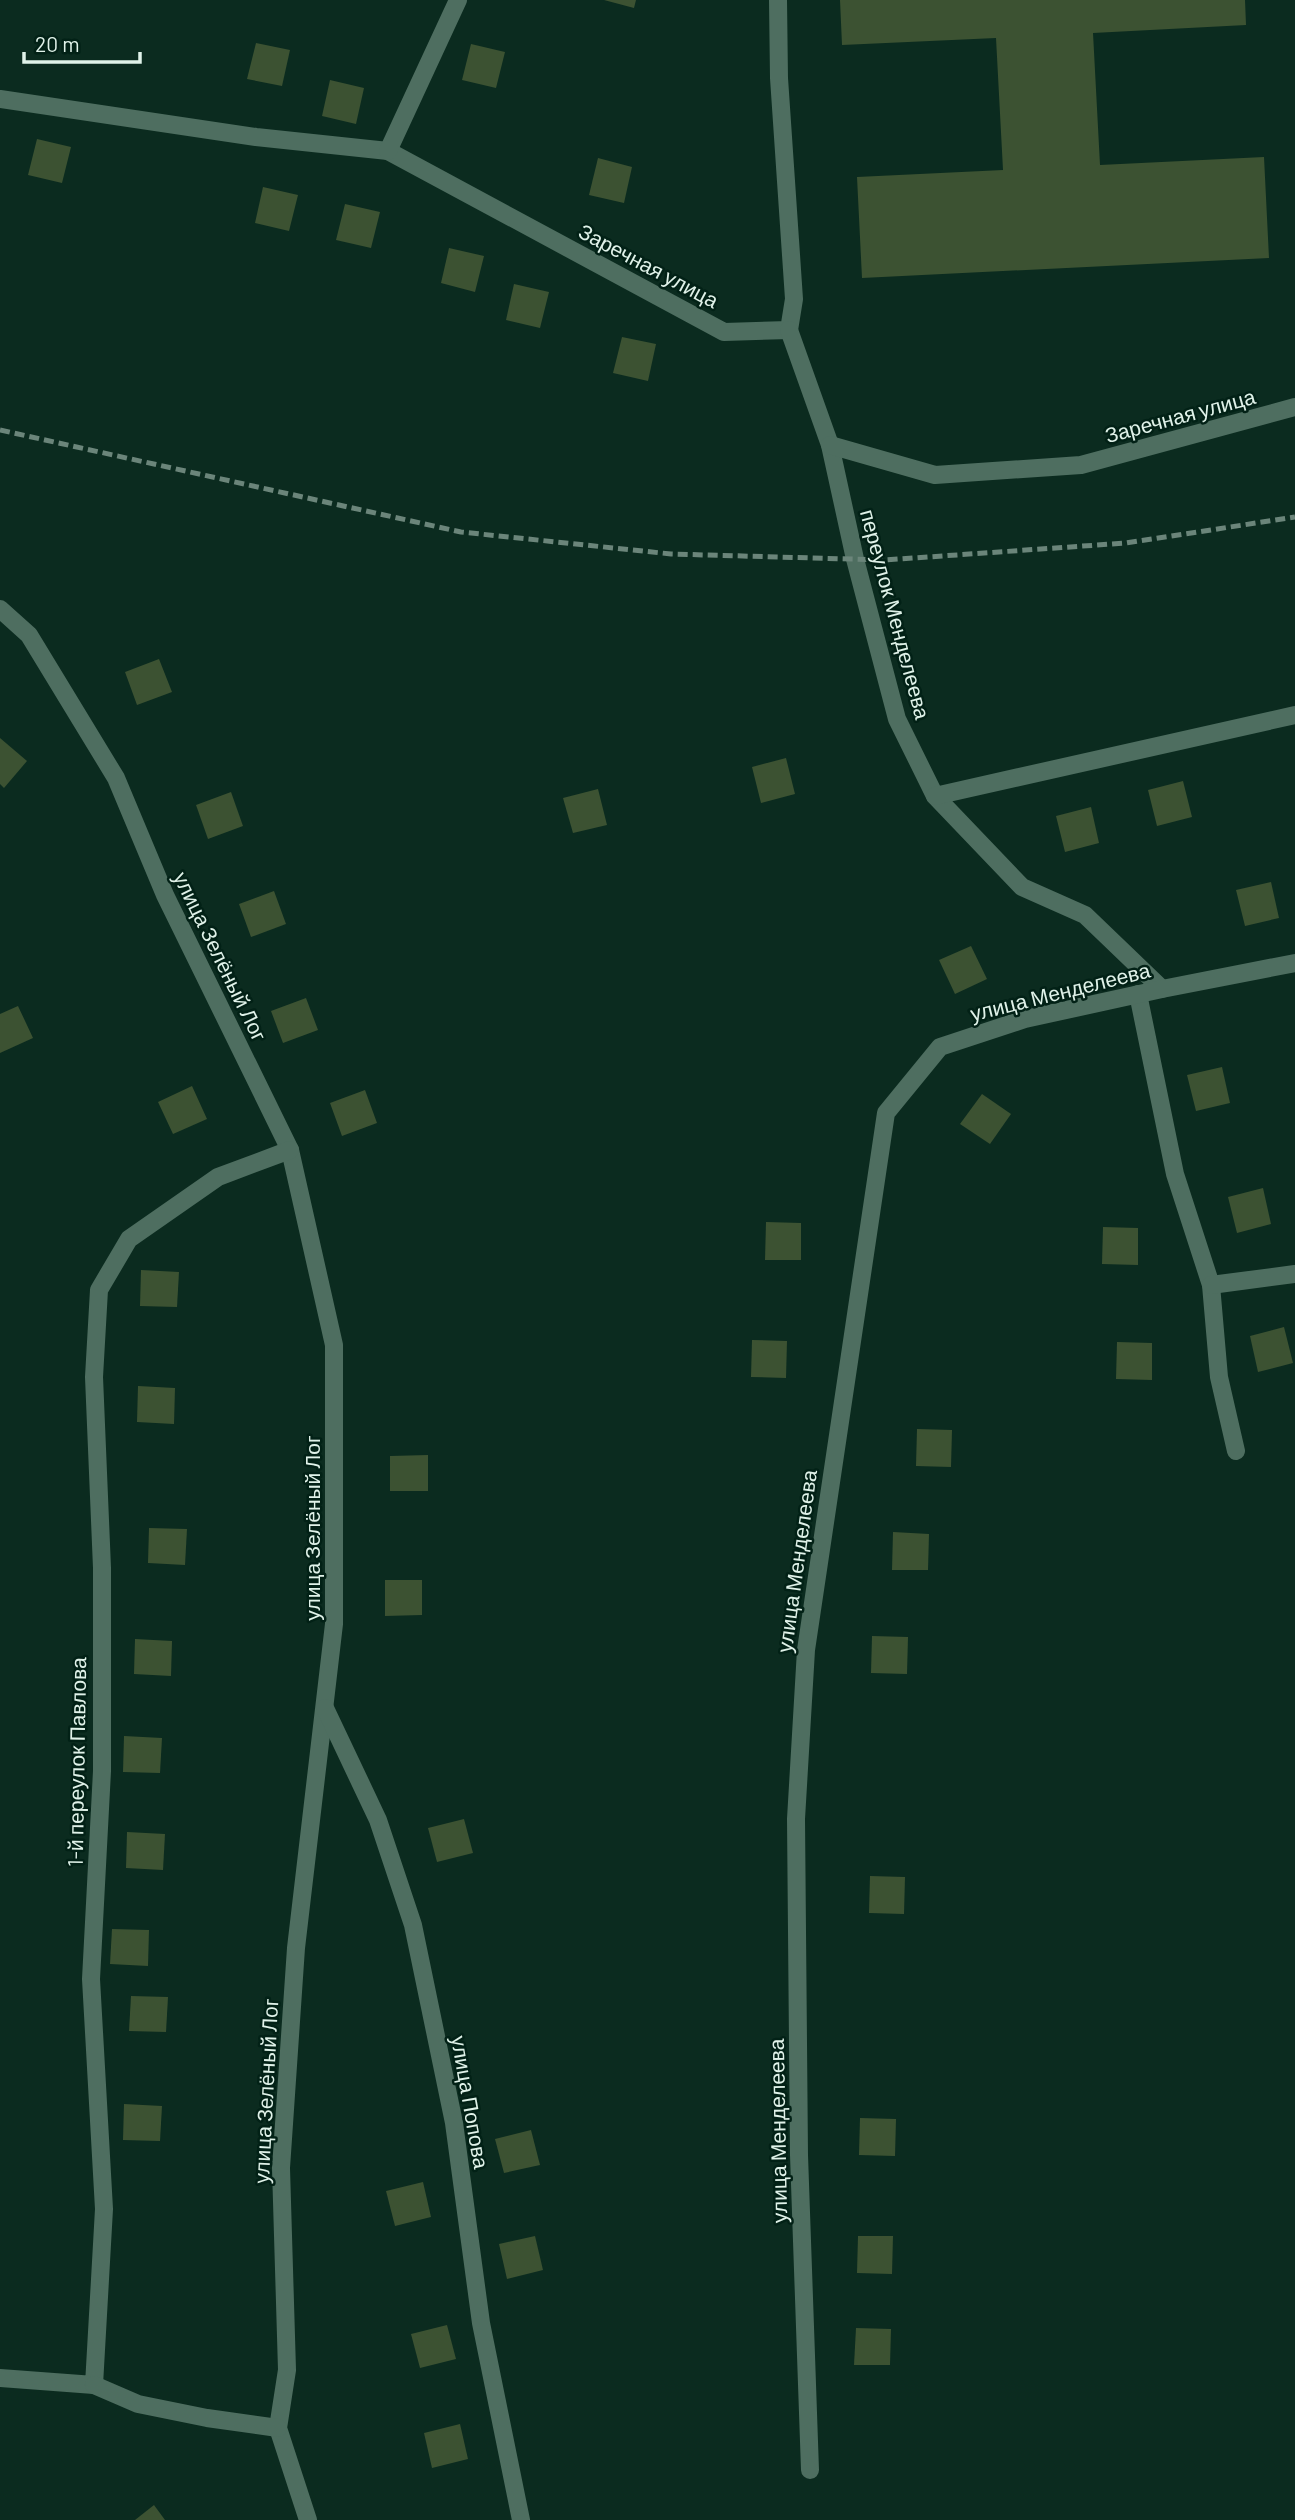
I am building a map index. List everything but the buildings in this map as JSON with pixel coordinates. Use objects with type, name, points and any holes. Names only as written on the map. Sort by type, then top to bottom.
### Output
[{"type":"street","points":[[388,151],[458,0]]},
{"type":"street","points":[[778,0],[779,78],[794,299],[789,330]]},
{"type":"street","name":"Заречная улица","points":[[0,99],[256,137],[388,151],[724,332],[789,330]]},
{"type":"street","name":"переулок Менделеева","points":[[789,330],[830,445],[855,559],[897,719],[935,796],[1022,887],[1085,915],[1162,989]]},
{"type":"street","name":"Заречная улица","points":[[830,445],[935,475],[1081,466],[1295,407]]},
{"type":"street","name":"улица Зелёный Лог","points":[[0,609],[29,635],[116,778],[166,895],[290,1150],[334,1345],[334,1625],[296,1948],[282,2154],[287,2370],[278,2428],[304,2518]]},
{"type":"street","points":[[935,796],[1295,716]]},
{"type":"street","name":"улица Менделеева","points":[[810,2470],[799,2155],[797,1806],[806,1650],[886,1113],[940,1047],[1025,1019],[1295,963]]},
{"type":"street","points":[[1138,994],[1175,1174],[1211,1285],[1219,1377],[1236,1451]]},
{"type":"street","name":"1-й переулок Павлова","points":[[94,2385],[104,2209],[91,1979],[102,1771],[102,1569],[94,1377],[99,1290],[129,1239],[218,1177],[290,1150]]},
{"type":"street","points":[[1211,1285],[1295,1274]]},
{"type":"street","name":"улица Попова","points":[[324,1706],[378,1820],[413,1925],[454,2123],[481,2323],[521,2520]]},
{"type":"street","points":[[0,2378],[94,2385],[138,2404],[207,2418],[278,2428]]},
{"type":"railway","points":[[0,430],[461,532],[671,554],[885,560],[1126,543],[1295,517]]}]
